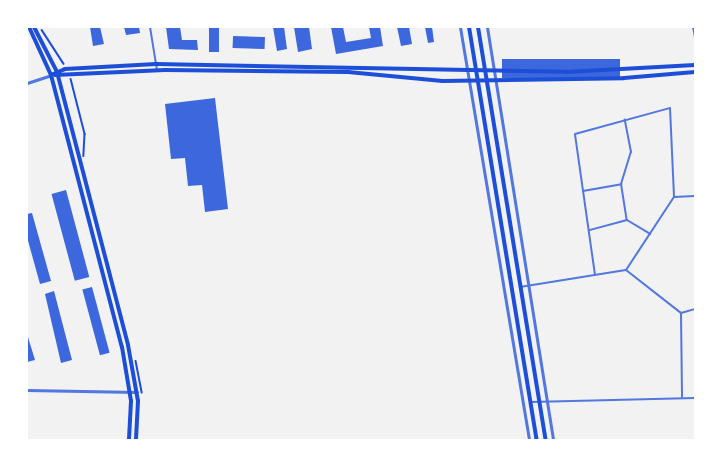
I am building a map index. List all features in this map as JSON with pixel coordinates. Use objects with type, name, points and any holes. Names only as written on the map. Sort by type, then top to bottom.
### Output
[{"type":"main road","points":[[29,27],[51,75],[130,392],[129,440]]},
{"type":"main road","points":[[34,27],[57,73],[137,392],[136,440]]},
{"type":"main road","points":[[469,27],[537,440]]},
{"type":"main road","points":[[478,27],[546,440]]},
{"type":"main road","points":[[51,75],[156,64],[495,71],[635,71],[695,65]]},
{"type":"main road","points":[[57,73],[157,70],[356,72],[467,81],[496,81],[695,72]]},
{"type":"street","points":[[150,27],[157,70]]},
{"type":"street","points":[[460,27],[465,70],[529,440]]},
{"type":"street","points":[[488,27],[554,440]]},
{"type":"street","points":[[693,27],[695,37]]},
{"type":"street","points":[[27,83],[51,75]]},
{"type":"street","points":[[520,287],[528,286],[626,270],[674,197],[670,108],[575,134],[595,275]]},
{"type":"street","points":[[625,120],[631,152],[621,184],[627,220]]},
{"type":"street","points":[[583,191],[621,184]]},
{"type":"street","points":[[674,197],[695,196]]},
{"type":"street","points":[[589,230],[627,220],[650,234]]},
{"type":"street","points":[[626,270],[681,313]]},
{"type":"street","points":[[681,313],[695,309]]},
{"type":"street","points":[[681,313],[682,398]]},
{"type":"street","points":[[27,390],[137,392]]},
{"type":"street","points":[[531,402],[547,399],[695,398]]},
{"type":"path","points":[[39,27],[58,55]]},
{"type":"path","points":[[74,90],[85,134],[85,163]]},
{"type":"path","points":[[135,356],[137,366]]},
{"type":"building","points":[[90,27],[100,27],[104,44],[93,46]]},
{"type":"building","points":[[124,27],[139,27],[140,33],[126,35]]},
{"type":"building","points":[[166,27],[180,27],[182,40],[197,40],[198,50],[169,49]]},
{"type":"building","points":[[209,27],[219,27],[219,52],[209,52]]},
{"type":"building","points":[[273,27],[284,27],[287,49],[277,51]]},
{"type":"building","points":[[294,27],[309,27],[312,49],[298,52]]},
{"type":"building","points":[[331,27],[343,27],[346,42],[371,38],[369,27],[380,27],[383,46],[336,54]]},
{"type":"building","points":[[397,27],[409,27],[412,44],[401,46]]},
{"type":"building","points":[[425,27],[432,27],[434,42],[428,43]]},
{"type":"building","points":[[233,36],[265,37],[265,49],[233,48]]},
{"type":"building","points":[[502,59],[620,59],[620,78],[502,78]]},
{"type":"building","points":[[215,98],[228,209],[205,212],[202,185],[188,186],[185,158],[171,159],[165,104]]},
{"type":"building","points":[[66,190],[89,277],[75,281],[52,194]]},
{"type":"building","points":[[32,213],[51,281],[40,284],[27,237],[27,214]]},
{"type":"building","points":[[92,287],[110,353],[100,355],[82,290]]},
{"type":"building","points":[[54,291],[72,360],[61,363],[45,294]]},
{"type":"building","points":[[27,334],[35,360],[27,362]]}]
